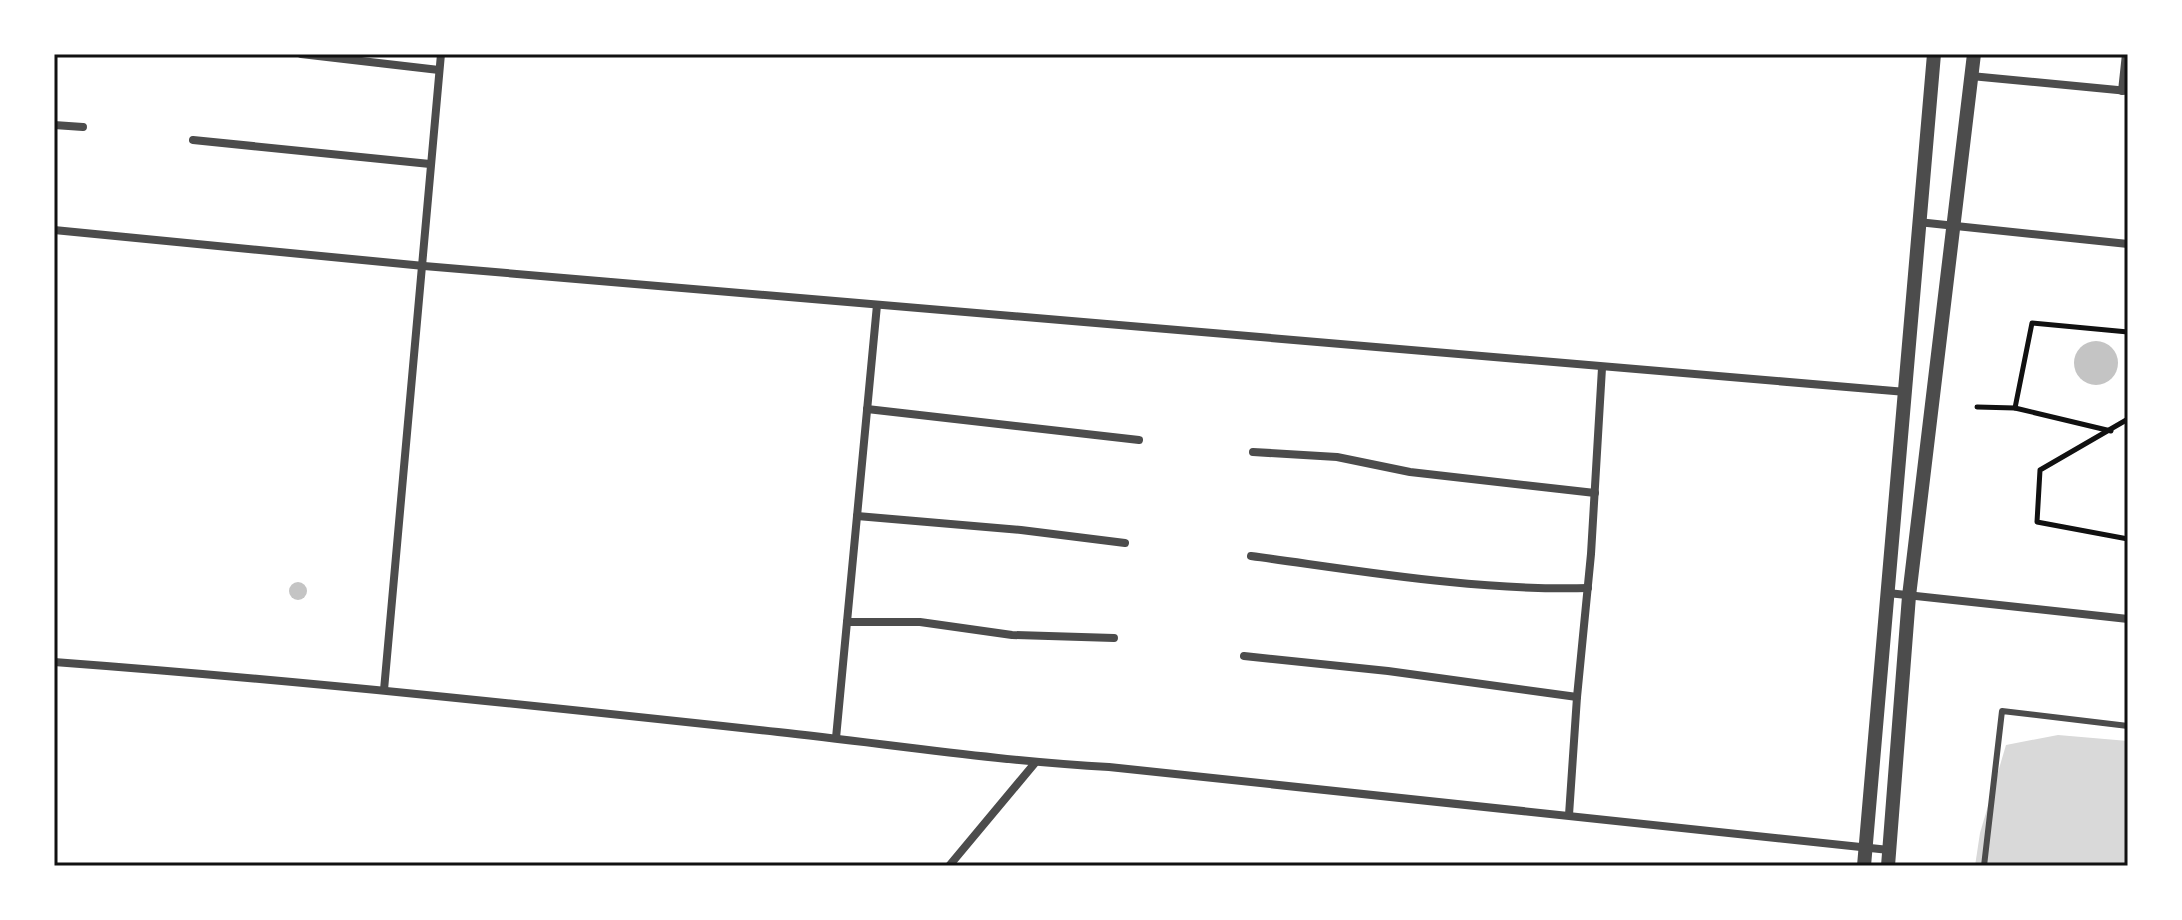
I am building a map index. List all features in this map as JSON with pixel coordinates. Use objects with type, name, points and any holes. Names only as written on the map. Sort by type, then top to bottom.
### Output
[{"type":"street","points":[[301,54],[439,70]]},
{"type":"street","points":[[384,690],[441,54]]},
{"type":"street","points":[[1864,866],[1934,54]]},
{"type":"street","points":[[1888,866],[1909,596],[1974,54]]},
{"type":"street","points":[[1971,76],[2125,91],[2126,54]]},
{"type":"street","points":[[54,125],[83,127]]},
{"type":"street","points":[[193,140],[430,164]]},
{"type":"street","points":[[1918,222],[2128,244]]},
{"type":"street","points":[[54,230],[424,266],[1907,392]]},
{"type":"street","points":[[836,738],[877,305]]},
{"type":"street","points":[[1569,815],[1602,368]]},
{"type":"street","points":[[867,409],[1139,440]]},
{"type":"street","points":[[1253,452],[1337,457],[1410,472],[1595,493]]},
{"type":"street","points":[[857,516],[1021,530],[1125,543]]},
{"type":"street","points":[[1251,556],[1476,585],[1588,588]]},
{"type":"street","points":[[1888,593],[2128,619]]},
{"type":"street","points":[[847,622],[920,622],[1012,635],[1114,638]]},
{"type":"street","points":[[1244,656],[1388,671],[1577,697]]},
{"type":"street","points":[[54,662],[384,690],[836,738],[1035,763],[1109,767],[1889,850]]},
{"type":"street","points":[[949,866],[1035,763]]},
{"type":"lane","points":[[1984,866],[2002,711],[2128,726]]},
{"type":"path","points":[[2015,408],[2032,323],[2128,332]]},
{"type":"path","points":[[1977,407],[2015,408],[2111,431]]},
{"type":"path","points":[[2128,419],[2040,470],[2037,522],[2128,539]]},
{"type":"shaded area","points":[[2058,735],[2128,741],[2128,866],[1975,866],[1980,833],[2006,745]]},
{"type":"building","points":[[2096,341],[2112,347],[2118,363],[2112,379],[2096,385],[2080,379],[2074,363],[2080,347]]},
{"type":"building","points":[[294,582],[302,582],[307,591],[305,598],[294,600],[289,595],[289,587]]}]
